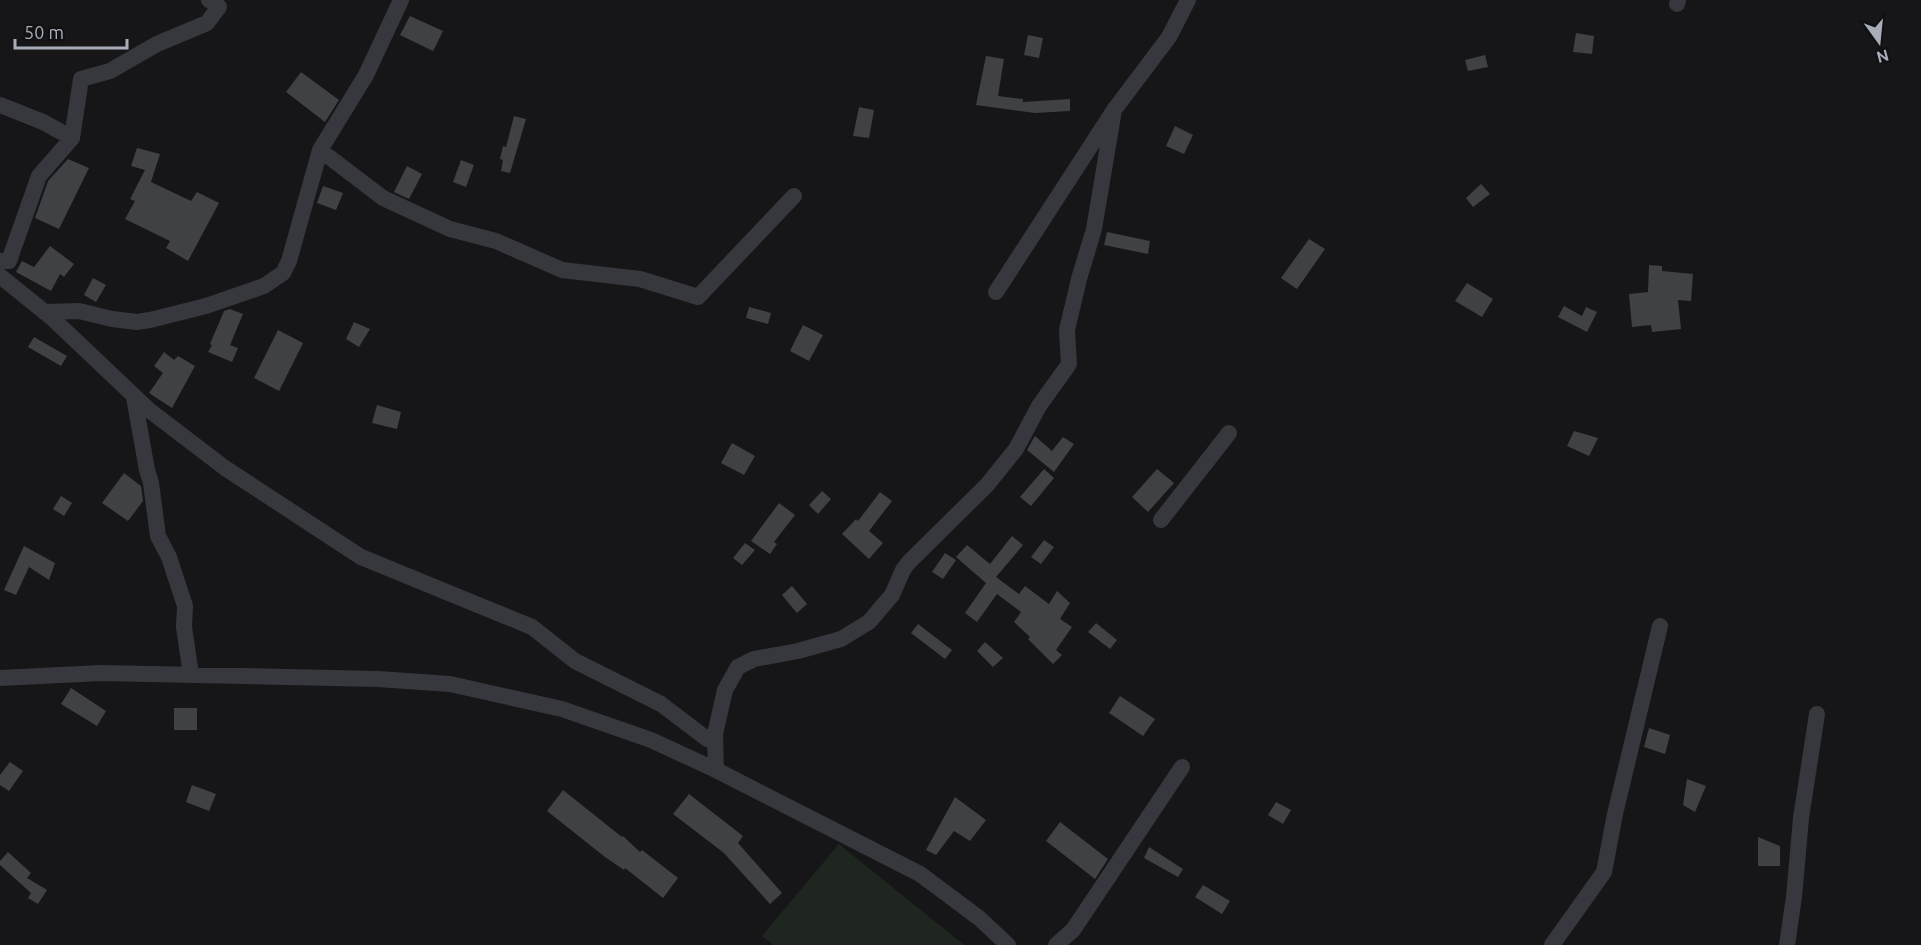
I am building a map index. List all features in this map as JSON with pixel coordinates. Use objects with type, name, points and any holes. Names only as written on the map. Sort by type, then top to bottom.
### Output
[{"type":"street","points":[[0,261],[9,261],[39,176],[72,138],[81,79],[110,71],[157,44],[207,23],[219,7],[208,0]]},
{"type":"street","points":[[44,312],[79,311],[112,320],[137,322],[206,306],[264,286],[283,273],[289,261],[320,150],[366,75],[401,0]]},
{"type":"street","points":[[996,292],[1114,110],[1169,37],[1188,0]]},
{"type":"street","points":[[0,105],[43,122],[72,138]]},
{"type":"street","points":[[716,770],[711,736],[725,690],[738,667],[754,659],[798,651],[841,639],[869,622],[892,595],[909,562],[987,485],[1016,448],[1039,406],[1069,364],[1067,330],[1079,279],[1095,229],[1114,110]]},
{"type":"street","points":[[320,150],[383,198],[450,229],[496,241],[562,270],[640,279],[698,297],[794,196]]},
{"type":"street","points":[[0,276],[44,312],[134,397],[225,468],[361,557],[532,627],[575,661],[661,704],[711,736]]},
{"type":"street","points":[[134,397],[151,483],[158,536],[169,557],[185,606],[184,627],[191,675]]},
{"type":"street","points":[[1161,520],[1229,433]]},
{"type":"street","points":[[1552,945],[1604,872],[1615,814],[1660,626]]},
{"type":"street","points":[[0,678],[101,673],[378,679],[450,684],[562,709],[651,740],[682,754],[920,874],[980,918],[1008,945]]},
{"type":"street","points":[[1787,945],[1801,818],[1817,714]]},
{"type":"street","points":[[682,754],[711,736]]},
{"type":"street","points":[[1056,945],[1072,930],[1182,767]]},
{"type":"shaded area","points":[[839,844],[964,945],[774,945],[762,936]]},
{"type":"building","points":[[410,16],[443,31],[433,51],[400,35]]},
{"type":"building","points":[[1576,33],[1594,36],[1592,54],[1573,52]]},
{"type":"building","points":[[1028,35],[1043,38],[1039,58],[1024,55]]},
{"type":"building","points":[[1485,55],[1488,67],[1468,71],[1465,60]]},
{"type":"building","points":[[986,56],[1004,59],[998,96],[1023,99],[1023,102],[1070,99],[1070,111],[1035,113],[976,105]]},
{"type":"building","points":[[301,72],[339,100],[325,122],[286,92]]},
{"type":"building","points":[[859,107],[874,110],[869,138],[853,136]]},
{"type":"building","points":[[514,116],[526,119],[510,173],[501,171],[503,160],[500,159],[503,146],[506,147]]},
{"type":"building","points":[[1175,126],[1193,135],[1184,154],[1166,146]]},
{"type":"building","points":[[137,148],[160,154],[151,182],[191,201],[197,192],[219,203],[188,261],[166,248],[170,241],[125,219],[135,201],[130,199],[145,170],[131,166]]},
{"type":"building","points":[[68,159],[89,168],[59,229],[35,218],[48,181]]},
{"type":"building","points":[[461,160],[474,165],[466,187],[453,182]]},
{"type":"building","points":[[407,166],[422,174],[409,199],[394,192]]},
{"type":"building","points":[[1481,184],[1490,194],[1473,207],[1466,198]]},
{"type":"building","points":[[323,186],[343,193],[336,210],[317,203]]},
{"type":"building","points":[[1107,232],[1150,241],[1148,254],[1104,245]]},
{"type":"building","points":[[1309,239],[1325,249],[1297,289],[1281,278]]},
{"type":"building","points":[[50,246],[74,264],[64,277],[60,274],[51,291],[16,272],[22,261],[34,267]]},
{"type":"building","points":[[1649,265],[1662,266],[1662,271],[1693,274],[1691,301],[1678,300],[1681,329],[1652,332],[1651,325],[1632,327],[1629,294],[1648,292]]},
{"type":"building","points":[[93,278],[106,285],[96,302],[84,295]]},
{"type":"building","points":[[1467,283],[1493,299],[1482,317],[1455,301]]},
{"type":"building","points":[[1564,306],[1582,316],[1586,307],[1597,312],[1587,332],[1558,317]]},
{"type":"building","points":[[749,307],[771,313],[768,324],[746,318]]},
{"type":"building","points":[[230,309],[243,314],[230,345],[238,348],[232,362],[208,352],[224,311]]},
{"type":"building","points":[[354,322],[370,329],[359,347],[346,339]]},
{"type":"building","points":[[803,325],[823,335],[809,361],[790,351]]},
{"type":"building","points":[[278,330],[303,343],[279,391],[254,378]]},
{"type":"building","points":[[34,337],[67,356],[61,366],[28,347]]},
{"type":"building","points":[[164,352],[174,360],[178,356],[195,366],[172,408],[149,393],[163,373],[154,366]]},
{"type":"building","points":[[377,405],[401,412],[397,429],[372,423]]},
{"type":"building","points":[[1574,431],[1598,438],[1589,456],[1567,446]]},
{"type":"building","points":[[1035,436],[1052,451],[1063,437],[1074,444],[1054,472],[1027,450]]},
{"type":"building","points":[[732,443],[755,456],[744,475],[721,463]]},
{"type":"building","points":[[1044,469],[1054,478],[1031,506],[1020,497]]},
{"type":"building","points":[[1157,469],[1174,483],[1148,512],[1132,497]]},
{"type":"building","points":[[124,473],[141,486],[143,501],[128,521],[102,503]]},
{"type":"building","points":[[822,491],[831,499],[818,514],[809,505]]},
{"type":"building","points":[[880,492],[892,501],[869,531],[883,543],[869,559],[842,534],[856,519],[858,521]]},
{"type":"building","points":[[61,496],[72,503],[64,516],[53,509]]},
{"type":"building","points":[[779,503],[795,515],[774,542],[777,544],[770,554],[751,541]]},
{"type":"building","points":[[1012,536],[1023,545],[996,577],[1019,594],[1025,586],[1049,604],[1057,591],[1070,603],[1060,619],[1072,627],[1056,650],[1062,655],[1053,664],[1014,622],[1021,612],[997,594],[977,622],[965,613],[986,583],[956,557],[967,545],[990,564]]},
{"type":"building","points":[[1044,540],[1054,547],[1041,564],[1031,557]]},
{"type":"building","points":[[745,543],[755,550],[742,565],[733,558]]},
{"type":"building","points":[[24,546],[55,563],[49,580],[29,567],[16,595],[4,590]]},
{"type":"building","points":[[945,553],[956,560],[943,579],[932,572]]},
{"type":"building","points":[[792,586],[807,604],[797,613],[782,595]]},
{"type":"building","points":[[1096,623],[1117,640],[1110,649],[1088,632]]},
{"type":"building","points":[[918,624],[952,650],[945,659],[911,633]]},
{"type":"building","points":[[985,642],[1003,658],[993,667],[977,651]]},
{"type":"building","points":[[71,688],[106,711],[97,726],[61,704]]},
{"type":"building","points":[[1120,696],[1155,719],[1143,736],[1109,713]]},
{"type":"building","points":[[174,708],[197,708],[197,730],[174,730]]},
{"type":"building","points":[[1649,728],[1670,735],[1665,754],[1644,747]]},
{"type":"building","points":[[10,762],[23,771],[9,791],[0,785],[0,775]]},
{"type":"building","points":[[1687,779],[1706,786],[1695,812],[1683,805]]},
{"type":"building","points":[[192,785],[216,794],[209,811],[186,802]]},
{"type":"building","points":[[563,790],[623,836],[640,852],[642,850],[678,878],[663,898],[625,868],[624,870],[605,857],[547,811]]},
{"type":"building","points":[[689,794],[743,836],[738,843],[782,893],[770,904],[724,853],[673,814]]},
{"type":"building","points":[[955,797],[986,820],[970,841],[954,831],[936,855],[926,850]]},
{"type":"building","points":[[1276,802],[1291,810],[1283,824],[1268,815]]},
{"type":"building","points":[[1060,822],[1108,859],[1095,879],[1046,841]]},
{"type":"building","points":[[1758,837],[1780,846],[1780,866],[1758,866]]},
{"type":"building","points":[[1149,847],[1183,869],[1178,877],[1144,858]]},
{"type":"building","points":[[8,852],[31,873],[27,878],[47,890],[38,904],[28,898],[31,893],[0,865],[0,861]]},
{"type":"building","points":[[1203,885],[1230,901],[1222,914],[1195,897]]}]
